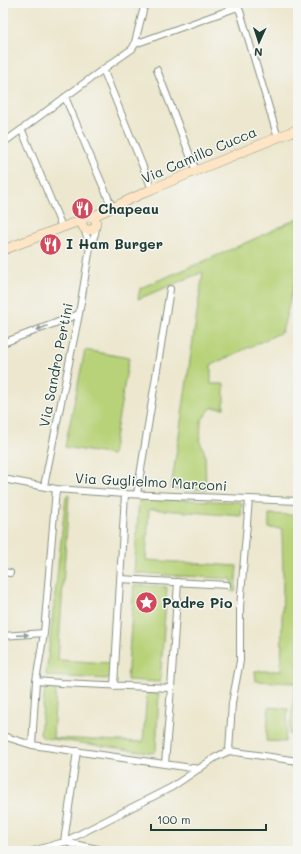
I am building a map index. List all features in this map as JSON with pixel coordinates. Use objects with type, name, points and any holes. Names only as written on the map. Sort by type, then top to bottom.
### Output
[{"type":"street","points":[[3,143],[132,49],[135,44],[146,3]]},
{"type":"street","points":[[135,44],[238,8],[278,138]]},
{"type":"street","points":[[103,69],[152,189]]},
{"type":"street","points":[[158,70],[196,171]]},
{"type":"street","points":[[65,97],[112,207]]},
{"type":"street","name":"Via Camillo Cucca","points":[[89,223],[112,207],[152,189],[298,129]]},
{"type":"street","points":[[23,133],[66,226]]},
{"type":"street","points":[[3,250],[66,226],[89,223]]},
{"type":"street","name":"Via Sandro Pertini","points":[[44,486],[79,314],[90,247],[89,223]]},
{"type":"street","name":"Via Sandro Pertini","points":[[89,223],[90,247]]},
{"type":"street","points":[[137,494],[170,289]]},
{"type":"street","points":[[3,343],[79,314]]},
{"type":"street","name":"Via Guglielmo Marconi","points":[[3,480],[56,488],[125,494],[298,501]]},
{"type":"street","points":[[32,745],[36,681],[44,633],[56,488]]},
{"type":"street","points":[[114,686],[125,494]]},
{"type":"street","points":[[229,751],[232,703],[240,661],[240,607],[249,499]]},
{"type":"street","points":[[3,572],[10,573]]},
{"type":"street","points":[[120,579],[227,585]]},
{"type":"street","points":[[165,764],[178,582]]},
{"type":"street","points":[[3,636],[44,633]]},
{"type":"street","points":[[36,681],[171,688]]},
{"type":"street","points":[[3,736],[32,745],[199,769]]},
{"type":"street","points":[[64,842],[77,751]]},
{"type":"street","points":[[33,851],[64,842],[172,787],[216,757],[229,751],[298,761]]},
{"type":"street","points":[[64,842],[106,851]]},
{"type":"green space","points":[[298,218],[298,269],[282,332],[211,365],[211,384],[224,384],[224,408],[211,408],[201,421],[200,441],[205,454],[206,490],[171,489],[203,272],[138,299],[140,288],[239,246]]},
{"type":"green space","points":[[85,350],[129,358],[112,455],[65,447]]},
{"type":"green space","points":[[69,494],[58,660],[111,663],[109,679],[46,675],[66,496]]},
{"type":"green space","points":[[139,498],[241,502],[241,516],[149,509],[146,560],[237,566],[235,592],[231,591],[232,579],[134,573]]},
{"type":"green space","points":[[269,514],[298,515],[298,734],[289,734],[296,683],[256,681],[255,671],[281,671],[283,579],[282,529],[269,528]]},
{"type":"green space","points":[[134,585],[167,587],[160,682],[127,680]]},
{"type":"green space","points":[[45,687],[56,688],[53,738],[143,742],[147,693],[159,694],[156,751],[153,753],[45,738],[41,736]]},
{"type":"green space","points":[[269,707],[288,709],[285,742],[266,741]]},
{"type":"place","name":"Chapeau","points":[[82,209]]},
{"type":"place","name":"I Ham Burger","points":[[50,244]]},
{"type":"place","name":"Padre Pio","points":[[147,603]]}]
